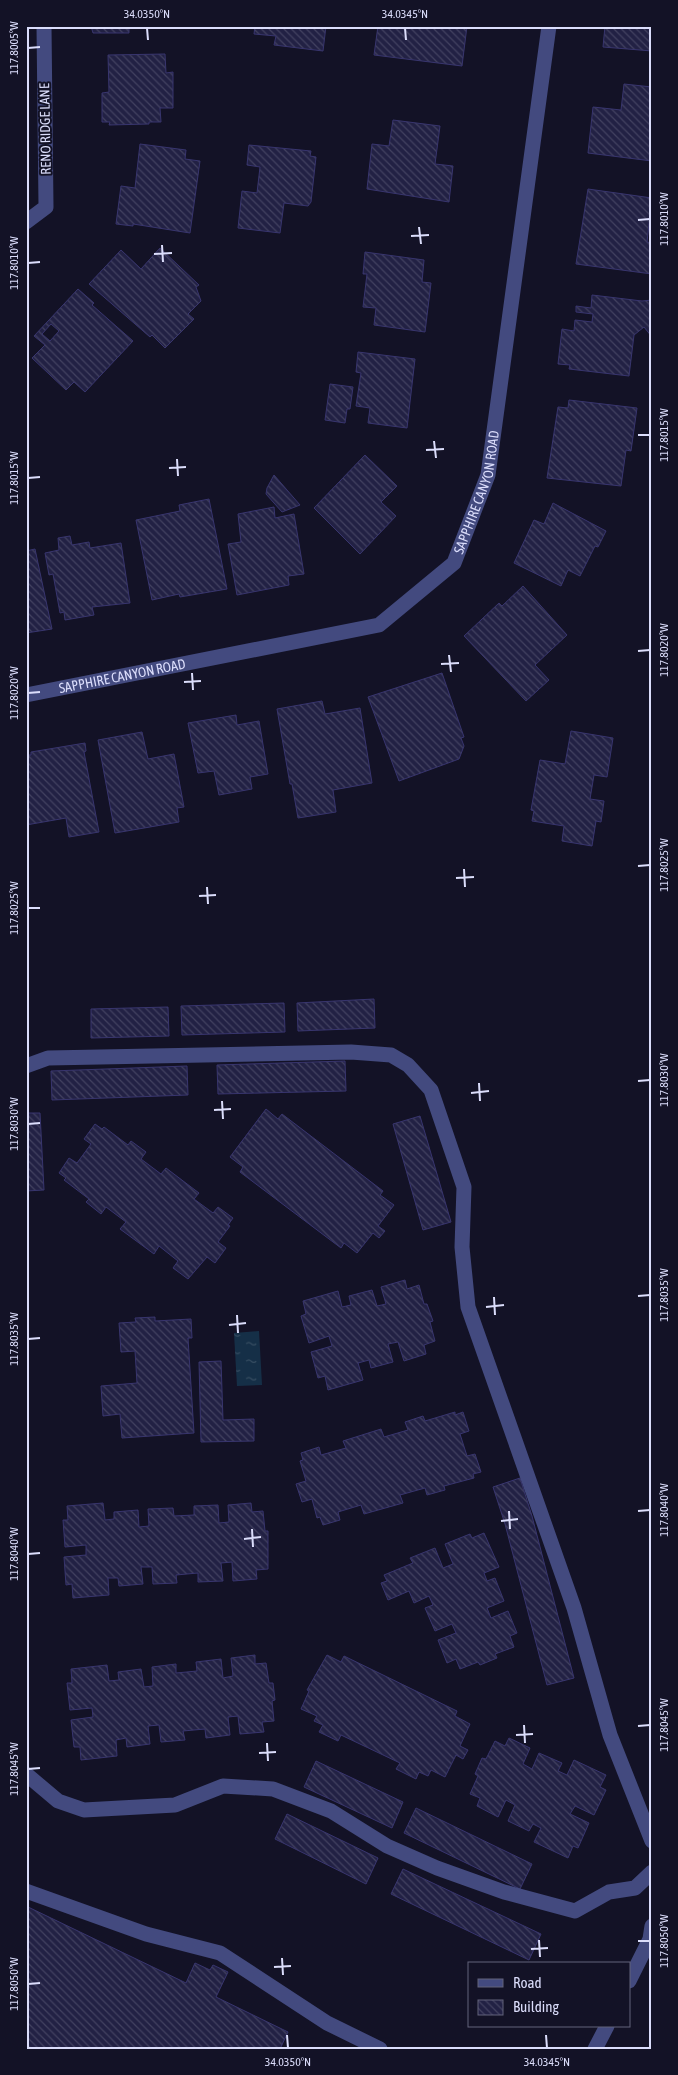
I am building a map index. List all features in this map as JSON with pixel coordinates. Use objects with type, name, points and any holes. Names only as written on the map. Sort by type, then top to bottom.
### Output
[{"type":"street","name":"RENO RIDGE LANE","points":[[26,222],[46,207],[44,26]]},
{"type":"street","name":"SAPPHIRE CANYON ROAD","points":[[26,694],[380,625],[454,563],[488,475],[548,26]]},
{"type":"street","points":[[26,1066],[48,1058],[351,1052],[392,1055],[408,1065],[431,1090],[464,1187],[462,1247],[468,1307],[574,1608],[610,1735],[652,1841]]},
{"type":"street","points":[[26,1774],[58,1801],[84,1810],[175,1805],[223,1786],[273,1789],[331,1812],[387,1846],[438,1868],[504,1892],[575,1910],[609,1892],[635,1888],[652,1872]]},
{"type":"street","points":[[26,1891],[146,1934],[220,1953],[327,2022],[380,2049]]},
{"type":"street","points":[[630,1979],[650,1939],[652,1926]]},
{"type":"street","points":[[595,2049],[605,2028]]},
{"type":"water","points":[[259,1331],[262,1385],[237,1386],[234,1333]]},
{"type":"building","points":[[91,26],[187,27],[129,27],[129,33],[93,33]]},
{"type":"building","points":[[255,26],[326,26],[323,51],[274,45],[276,36],[254,34]]},
{"type":"building","points":[[378,26],[467,26],[462,66],[374,55]]},
{"type":"building","points":[[605,26],[652,26],[652,51],[603,47]]},
{"type":"building","points":[[165,54],[166,73],[173,72],[173,108],[160,108],[161,122],[109,125],[110,122],[102,122],[102,93],[109,92],[108,55]]},
{"type":"building","points":[[624,84],[652,87],[652,161],[588,153],[593,107],[621,110]]},
{"type":"building","points":[[393,120],[440,126],[435,164],[453,166],[449,202],[367,189],[372,144],[389,146]]},
{"type":"building","points":[[140,144],[186,150],[185,159],[200,161],[190,233],[133,224],[133,226],[116,224],[121,186],[135,188]]},
{"type":"building","points":[[249,145],[311,151],[310,156],[316,157],[311,202],[308,206],[284,203],[280,233],[238,228],[242,191],[257,193],[260,167],[247,165]]},
{"type":"building","points":[[588,189],[652,198],[647,242],[652,243],[652,274],[576,264]]},
{"type":"building","points":[[160,248],[199,285],[196,287],[201,301],[188,314],[194,319],[165,348],[152,335],[150,337],[89,284],[121,250],[141,269]]},
{"type":"building","points":[[365,252],[424,260],[422,282],[431,283],[425,332],[374,325],[376,308],[363,307],[367,274],[363,274]]},
{"type":"building","points":[[78,289],[94,303],[92,305],[133,341],[85,392],[74,382],[66,390],[32,358],[45,345],[34,336]],"holes":[[[51,324],[59,331],[50,341],[42,334]]]},
{"type":"building","points":[[592,295],[642,301],[652,300],[652,337],[644,327],[634,335],[629,376],[569,369],[570,365],[558,364],[562,329],[574,331],[575,320],[592,322],[593,314],[576,312],[576,306],[591,308]]},
{"type":"building","points":[[358,352],[415,359],[407,428],[368,423],[370,408],[356,406],[361,373],[356,372]]},
{"type":"building","points":[[330,384],[353,387],[350,409],[347,409],[345,423],[325,420]]},
{"type":"building","points":[[569,400],[637,408],[631,451],[626,450],[621,486],[547,478],[558,407],[568,408]]},
{"type":"building","points":[[365,455],[397,486],[381,502],[396,516],[360,554],[314,508]]},
{"type":"building","points":[[274,475],[300,505],[282,512],[266,494]]},
{"type":"building","points":[[209,499],[227,589],[180,597],[179,594],[152,600],[136,520],[180,511],[179,505]]},
{"type":"building","points":[[553,503],[606,531],[598,547],[595,546],[580,576],[568,570],[561,586],[514,563],[534,520],[544,524]]},
{"type":"building","points":[[274,507],[275,518],[294,514],[304,574],[288,576],[289,585],[237,595],[228,544],[241,542],[238,514]]},
{"type":"building","points":[[70,536],[72,545],[89,542],[90,548],[121,543],[130,603],[92,607],[94,615],[65,620],[64,612],[60,613],[53,574],[49,575],[45,553],[59,550],[58,538]]},
{"type":"building","points":[[35,549],[52,629],[26,633],[26,551]]},
{"type":"building","points":[[523,586],[567,635],[535,665],[549,680],[526,701],[464,636],[499,603],[502,606]]},
{"type":"building","points":[[442,673],[464,737],[461,738],[464,746],[459,759],[399,781],[368,697]]},
{"type":"building","points":[[322,701],[325,714],[360,708],[372,783],[333,790],[336,812],[298,818],[277,709]]},
{"type":"building","points":[[236,715],[237,725],[259,721],[268,774],[250,777],[252,789],[219,795],[214,771],[198,773],[188,723]]},
{"type":"building","points":[[571,731],[613,738],[607,777],[594,775],[590,799],[604,801],[601,822],[596,821],[592,846],[562,841],[564,826],[532,821],[534,811],[531,810],[540,760],[565,764]]},
{"type":"building","points":[[142,732],[148,759],[174,754],[184,807],[177,808],[179,822],[115,833],[98,740]]},
{"type":"building","points":[[85,743],[86,751],[84,752],[99,832],[69,837],[66,818],[26,825],[26,755],[31,755],[31,752]]},
{"type":"building","points":[[374,999],[375,1028],[298,1031],[297,1003]]},
{"type":"building","points":[[284,1003],[285,1032],[182,1035],[181,1006]]},
{"type":"building","points":[[168,1007],[169,1036],[91,1038],[91,1009]]},
{"type":"building","points":[[345,1061],[346,1091],[218,1094],[217,1065]]},
{"type":"building","points":[[187,1066],[188,1095],[52,1100],[51,1071]]},
{"type":"building","points":[[266,1109],[278,1119],[282,1114],[383,1191],[380,1195],[394,1205],[378,1226],[385,1231],[379,1238],[373,1233],[357,1253],[344,1243],[341,1248],[240,1172],[243,1167],[230,1157]]},
{"type":"building","points":[[26,1113],[40,1113],[44,1190],[26,1191]]},
{"type":"building","points":[[420,1116],[451,1222],[423,1230],[393,1124]]},
{"type":"building","points":[[95,1124],[102,1129],[104,1127],[128,1145],[131,1141],[146,1152],[141,1159],[161,1174],[166,1168],[199,1193],[194,1199],[213,1213],[218,1207],[233,1218],[228,1225],[230,1226],[218,1242],[226,1248],[215,1263],[207,1257],[188,1279],[173,1268],[178,1261],[159,1246],[154,1254],[120,1229],[126,1222],[106,1207],[101,1214],[86,1202],[89,1199],[64,1180],[66,1178],[59,1173],[69,1158],[77,1163],[91,1144],[84,1139]]},
{"type":"building","points":[[405,1280],[407,1289],[419,1285],[424,1304],[427,1304],[433,1321],[430,1322],[435,1341],[424,1345],[426,1354],[404,1361],[398,1342],[388,1344],[393,1362],[371,1368],[369,1360],[358,1363],[363,1380],[328,1390],[325,1376],[318,1378],[311,1352],[332,1346],[329,1336],[309,1343],[301,1316],[306,1314],[303,1301],[338,1291],[342,1307],[351,1305],[349,1296],[372,1290],[377,1306],[386,1304],[381,1287]]},
{"type":"building","points":[[155,1317],[155,1321],[191,1319],[192,1338],[188,1338],[194,1433],[122,1438],[120,1414],[103,1416],[101,1386],[137,1383],[135,1351],[121,1352],[119,1323],[136,1322],[135,1318]]},
{"type":"building","points":[[221,1361],[223,1420],[254,1419],[254,1441],[201,1442],[199,1362]]},
{"type":"building","points":[[455,1412],[455,1415],[463,1412],[469,1431],[460,1434],[467,1456],[475,1454],[481,1472],[473,1474],[474,1478],[444,1486],[445,1490],[427,1495],[425,1488],[400,1495],[403,1503],[364,1514],[361,1505],[338,1512],[340,1520],[323,1525],[320,1517],[317,1518],[312,1499],[302,1502],[296,1484],[306,1481],[300,1461],[303,1460],[301,1453],[319,1447],[321,1455],[346,1448],[343,1441],[381,1429],[384,1437],[408,1430],[405,1422],[423,1416],[425,1421]]},
{"type":"building","points":[[520,1478],[532,1516],[574,1678],[547,1685],[505,1524],[493,1487]]},
{"type":"building","points":[[103,1503],[105,1520],[114,1519],[114,1512],[138,1510],[139,1527],[149,1526],[148,1509],[173,1508],[174,1516],[194,1515],[194,1506],[218,1505],[219,1523],[229,1522],[228,1505],[251,1503],[252,1512],[263,1511],[265,1531],[268,1531],[268,1569],[256,1570],[257,1579],[233,1581],[232,1562],[221,1563],[223,1581],[198,1582],[198,1573],[176,1575],[177,1583],[153,1584],[152,1567],[141,1567],[143,1584],[119,1586],[118,1578],[108,1578],[109,1595],[73,1598],[72,1584],[66,1585],[64,1557],[86,1555],[86,1545],[65,1547],[63,1520],[68,1520],[67,1506]]},
{"type":"building","points":[[484,1533],[499,1567],[484,1573],[487,1581],[495,1578],[504,1601],[487,1608],[491,1618],[508,1611],[517,1633],[510,1636],[514,1647],[495,1654],[497,1658],[480,1665],[478,1662],[460,1669],[456,1659],[447,1663],[438,1640],[456,1633],[452,1624],[435,1631],[425,1608],[433,1605],[429,1596],[414,1603],[409,1591],[388,1600],[381,1583],[387,1581],[384,1575],[413,1563],[410,1558],[435,1548],[443,1568],[453,1564],[445,1544],[470,1534],[472,1538]]},
{"type":"building","points":[[255,1655],[255,1664],[266,1663],[269,1683],[273,1683],[275,1700],[272,1701],[274,1721],[262,1722],[264,1732],[240,1734],[238,1716],[228,1717],[230,1735],[206,1738],[205,1729],[183,1731],[185,1740],[161,1742],[159,1725],[148,1726],[150,1744],[127,1747],[126,1738],[116,1740],[117,1756],[81,1760],[80,1747],[74,1747],[71,1720],[93,1717],[92,1708],[70,1710],[67,1683],[72,1683],[71,1669],[107,1665],[109,1681],[119,1680],[118,1672],[141,1669],[144,1687],[153,1686],[152,1667],[176,1664],[176,1673],[197,1671],[196,1662],[221,1659],[223,1678],[233,1676],[231,1658]]},
{"type":"building","points":[[327,1655],[341,1662],[344,1656],[457,1711],[455,1716],[470,1724],[460,1746],[468,1750],[463,1759],[456,1755],[445,1777],[431,1770],[428,1776],[419,1772],[416,1779],[396,1769],[400,1763],[341,1735],[338,1741],[319,1732],[323,1725],[314,1721],[317,1716],[301,1709],[309,1691],[307,1690]]},
{"type":"building","points":[[509,1738],[530,1748],[523,1764],[532,1769],[539,1753],[562,1763],[558,1771],[567,1775],[574,1760],[606,1775],[600,1787],[606,1790],[594,1815],[575,1806],[570,1814],[589,1823],[578,1848],[573,1846],[568,1858],[534,1842],[541,1828],[533,1824],[529,1831],[508,1821],[515,1805],[506,1800],[498,1817],[477,1806],[480,1798],[470,1794],[478,1776],[475,1774],[482,1758],[486,1759],[495,1741],[505,1746]]},
{"type":"building","points":[[316,1761],[403,1802],[392,1828],[304,1787]]},
{"type":"building","points":[[416,1808],[532,1864],[520,1889],[404,1833]]},
{"type":"building","points":[[287,1814],[378,1858],[366,1884],[275,1839]]},
{"type":"building","points":[[403,1869],[541,1934],[529,1960],[391,1894]]},
{"type":"building","points":[[26,1906],[186,1983],[195,1963],[210,1970],[213,1965],[228,1972],[216,1997],[288,2032],[280,2049],[26,2049]]}]
